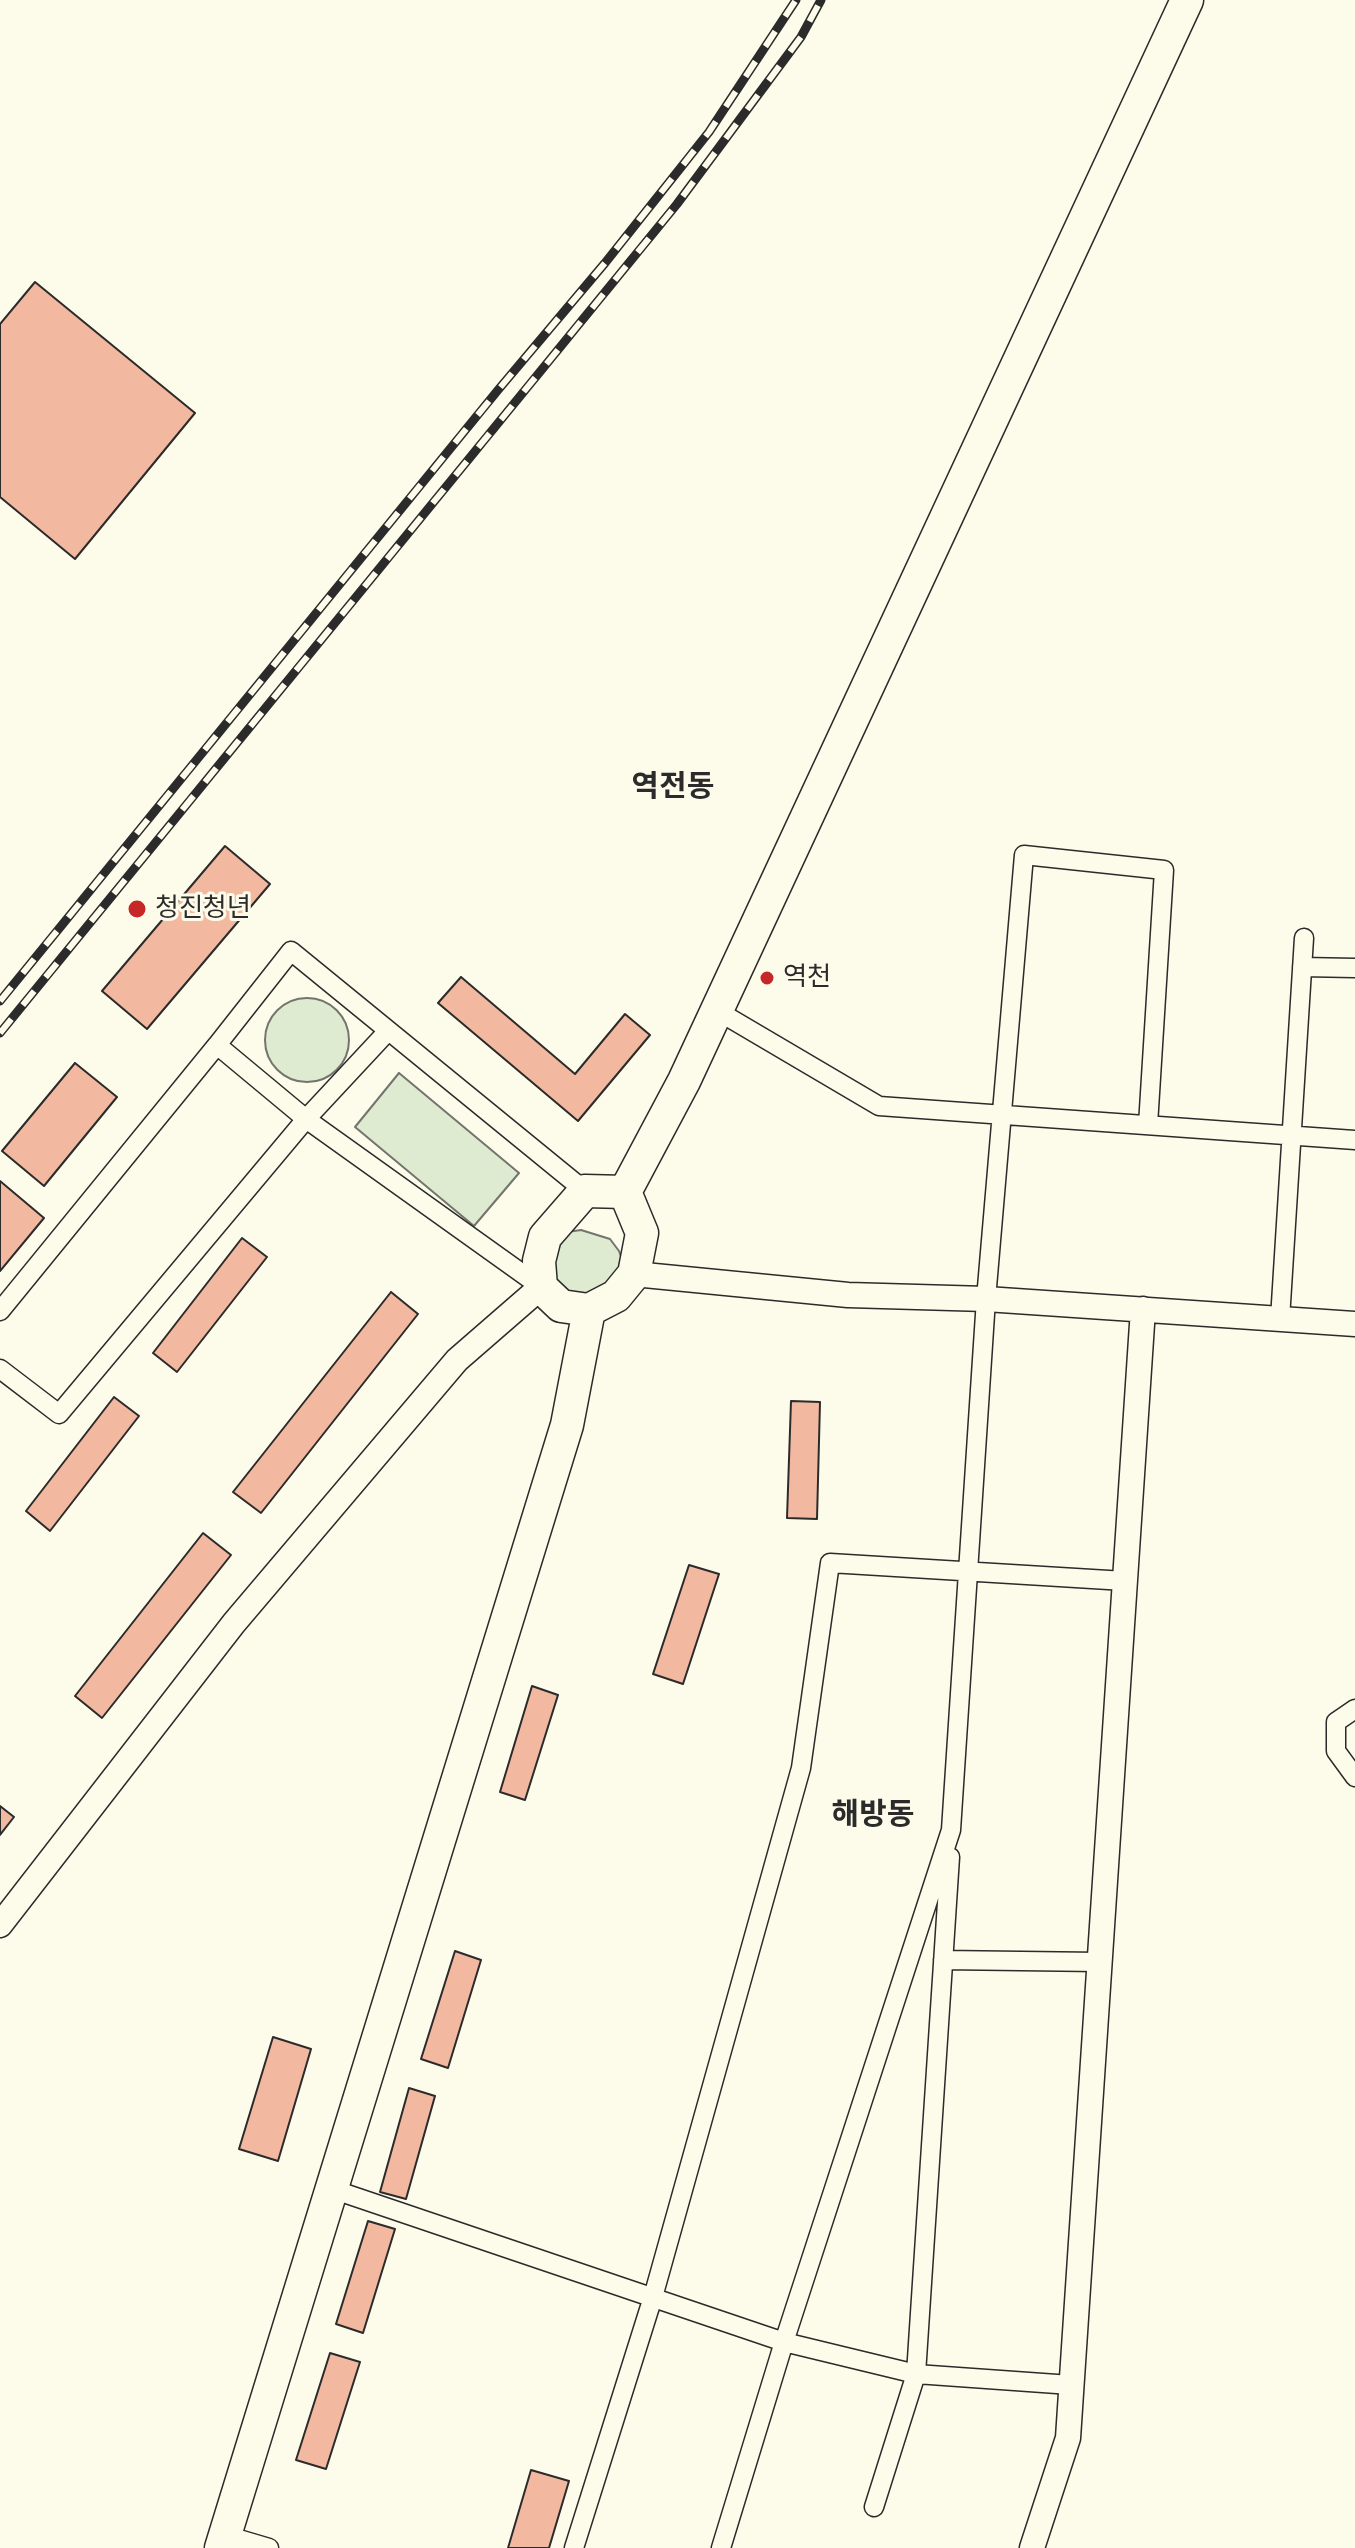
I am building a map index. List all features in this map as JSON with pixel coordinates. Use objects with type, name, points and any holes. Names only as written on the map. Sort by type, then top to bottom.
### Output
[{"type":"highway","points":[[625,1192],[684,1081],[1187,0]]},
{"type":"highway","points":[[585,1191],[625,1192],[642,1233],[634,1274],[616,1296],[589,1310],[561,1306],[541,1287],[539,1261],[545,1237],[585,1191]]},
{"type":"highway","points":[[223,2541],[329,2188],[567,1425],[589,1310]]},
{"type":"street","points":[[874,2507],[916,2374],[986,1299],[1024,855],[1164,870],[1148,1125]]},
{"type":"street","points":[[1280,1319],[1304,938]]},
{"type":"street","points":[[0,1311],[291,951],[585,1191]]},
{"type":"street","points":[[1302,967],[1355,968]]},
{"type":"street","points":[[716,1010],[879,1106],[1355,1140]]},
{"type":"street","points":[[0,1369],[59,1414],[306,1119],[388,1031]]},
{"type":"street","points":[[0,1925],[234,1623],[457,1360],[541,1287],[306,1119],[217,1045]]},
{"type":"street","points":[[634,1274],[848,1295],[986,1299],[1355,1324]]},
{"type":"street","points":[[1032,2548],[1068,2438],[1143,1309]]},
{"type":"street","points":[[574,2548],[653,2297],[801,1768],[830,1563],[1125,1581]]},
{"type":"street","points":[[1355,1709],[1336,1722],[1336,1751],[1355,1777]]},
{"type":"street","points":[[721,2548],[784,2342],[951,1830]]},
{"type":"street","points":[[943,1960],[1099,1962]]},
{"type":"street","points":[[329,2188],[784,2342],[916,2374],[1071,2385]]},
{"type":"street","points":[[223,2541],[269,2548]]},
{"type":"green space","points":[[299,998],[315,998],[331,1005],[342,1016],[349,1040],[346,1056],[337,1070],[315,1082],[299,1082],[283,1075],[272,1064],[265,1048],[265,1032],[272,1016],[283,1005]]},
{"type":"green space","points":[[399,1073],[519,1173],[474,1226],[355,1127]]},
{"type":"green space","points":[[581,1230],[610,1239],[625,1267],[623,1284],[569,1313],[543,1255],[567,1232]]},
{"type":"building","points":[[35,282],[195,413],[75,559],[0,497],[0,324]]},
{"type":"building","points":[[225,846],[270,884],[147,1029],[102,991]]},
{"type":"building","points":[[461,977],[575,1074],[625,1014],[650,1035],[578,1121],[438,1003]]},
{"type":"building","points":[[75,1063],[117,1097],[44,1186],[2,1151]]},
{"type":"building","points":[[0,1181],[44,1218],[0,1271]]},
{"type":"building","points":[[242,1238],[267,1257],[177,1372],[153,1353]]},
{"type":"building","points":[[391,1292],[418,1314],[261,1513],[233,1492]]},
{"type":"building","points":[[114,1397],[139,1416],[50,1531],[26,1511]]},
{"type":"building","points":[[791,1401],[820,1402],[817,1519],[787,1518]]},
{"type":"building","points":[[203,1533],[231,1555],[102,1718],[75,1696]]},
{"type":"building","points":[[689,1565],[719,1574],[683,1684],[653,1674]]},
{"type":"building","points":[[532,1686],[558,1695],[525,1800],[500,1792]]},
{"type":"building","points":[[0,1806],[14,1817],[0,1835]]},
{"type":"building","points":[[455,1951],[481,1960],[448,2068],[421,2059]]},
{"type":"building","points":[[273,2037],[311,2049],[278,2161],[239,2149]]},
{"type":"building","points":[[409,2088],[435,2096],[406,2199],[380,2192]]},
{"type":"building","points":[[368,2221],[395,2229],[363,2333],[336,2324]]},
{"type":"building","points":[[330,2353],[360,2362],[326,2469],[296,2460]]},
{"type":"building","points":[[531,2470],[569,2481],[549,2548],[508,2548]]},
{"type":"railway","points":[[0,1001],[605,263],[709,132],[796,0]]},
{"type":"railway","points":[[0,1033],[677,204],[801,37],[821,0]]},
{"type":"place","name":"청진청년","points":[[137,909]]},
{"type":"place","name":"역천","points":[[767,978]]},
{"type":"district","name":"역전동","points":[[673,788]]},
{"type":"district","name":"해방동","points":[[873,1816]]}]
